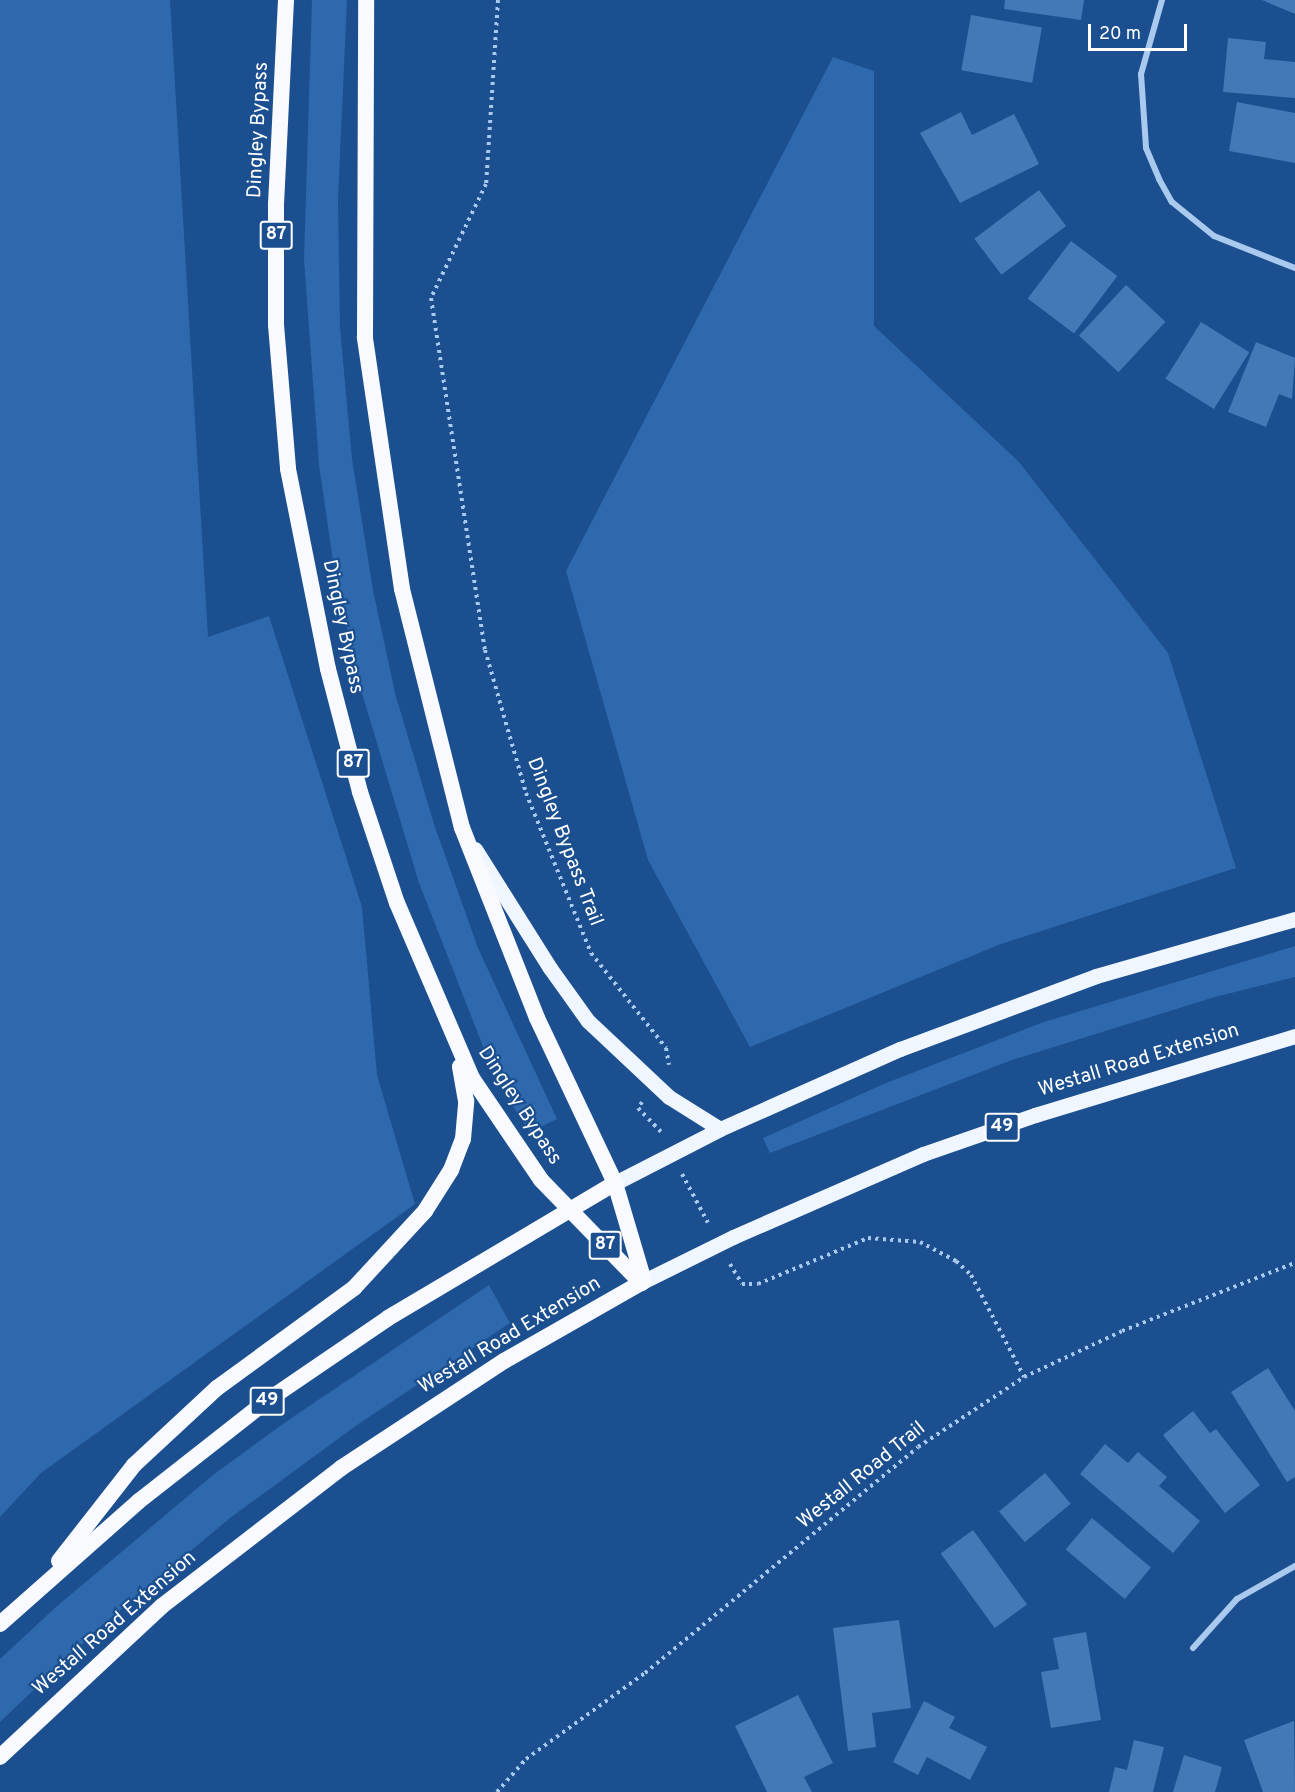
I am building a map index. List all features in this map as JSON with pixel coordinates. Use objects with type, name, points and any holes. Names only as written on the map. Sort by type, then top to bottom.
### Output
[{"type":"highway","name":"Dingley Bypass","points":[[286,0],[276,204],[276,325],[288,469],[328,669],[360,792],[397,903],[455,1046],[504,1130],[541,1180],[568,1208]]},
{"type":"highway","name":"87","points":[[366,0],[365,337],[402,589],[462,828],[537,1018],[615,1183],[643,1282]]},
{"type":"highway","points":[[36,1590],[134,1465],[217,1388],[354,1288],[425,1211],[451,1170],[463,1139],[465,1085],[455,1046]]},
{"type":"highway","name":"49","points":[[0,1624],[139,1501],[268,1400],[388,1318],[568,1208],[615,1183]]},
{"type":"highway","name":"87","points":[[568,1208],[643,1282]]},
{"type":"highway","name":"Westall Road Extension","points":[[0,1757],[162,1606],[341,1468],[504,1361],[643,1282]]},
{"type":"main road","points":[[462,828],[569,995],[606,1040],[690,1113],[720,1129]]},
{"type":"main road","name":"49","points":[[615,1183],[720,1129],[900,1049],[1096,976],[1295,919]]},
{"type":"main road","name":"Westall Road Extension","points":[[643,1282],[719,1244],[923,1154],[1035,1115],[1295,1036]]},
{"type":"street","points":[[1162,0],[1141,75],[1145,139],[1159,179],[1172,202],[1214,236],[1295,268]]},
{"type":"street","points":[[1193,1648],[1237,1599],[1295,1566]]},
{"type":"path","name":"Dingley Bypass Trail","points":[[498,0],[486,184],[431,298],[485,650],[526,793],[591,953],[670,1056],[669,1065],[638,1108],[657,1125],[737,1278],[750,1285],[868,1238],[920,1242],[956,1261],[971,1275],[1024,1377]]},
{"type":"path","name":"Westall Road Trail","points":[[497,1792],[526,1759],[645,1673],[918,1448],[1024,1377],[1122,1331],[1295,1263]]},
{"type":"shaded area","points":[[0,0],[170,0],[208,637],[269,616],[362,907],[377,1075],[415,1204],[41,1473],[0,1517]]},
{"type":"shaded area","points":[[312,0],[347,0],[338,199],[340,328],[352,459],[373,590],[395,693],[434,824],[478,948],[557,1119],[530,1132],[508,1099],[484,1049],[419,883],[358,680],[334,568],[319,465],[304,259]]},
{"type":"shaded area","points":[[833,57],[874,71],[874,326],[1019,462],[1168,653],[1236,868],[1001,944],[750,1047],[648,860],[566,571]]},
{"type":"shaded area","points":[[1295,946],[1295,977],[1215,997],[1012,1060],[770,1153],[763,1138],[886,1083],[1044,1022]]},
{"type":"shaded area","points":[[489,1285],[510,1323],[357,1425],[230,1518],[100,1627],[0,1722],[0,1659],[56,1607],[213,1475],[287,1421]]},
{"type":"building","points":[[1005,0],[1084,0],[1081,20],[1004,9]]},
{"type":"building","points":[[1262,0],[1295,0],[1295,14]]},
{"type":"building","points":[[971,15],[1042,28],[1032,83],[961,70]]},
{"type":"building","points":[[1228,38],[1266,42],[1264,59],[1295,62],[1295,98],[1223,92]]},
{"type":"building","points":[[1237,102],[1295,113],[1295,163],[1229,151]]},
{"type":"building","points":[[961,112],[972,135],[1014,114],[1039,164],[960,203],[920,133]]},
{"type":"building","points":[[1039,190],[1066,226],[1001,275],[974,239]]},
{"type":"building","points":[[1071,241],[1117,276],[1074,333],[1028,299]]},
{"type":"building","points":[[1126,285],[1165,322],[1118,372],[1079,335]]},
{"type":"building","points":[[1201,322],[1249,352],[1214,409],[1165,379]]},
{"type":"building","points":[[1256,342],[1295,358],[1292,399],[1279,394],[1266,427],[1228,412]]},
{"type":"building","points":[[1268,1368],[1295,1411],[1295,1477],[1287,1482],[1231,1392]]},
{"type":"building","points":[[1193,1411],[1210,1433],[1216,1429],[1260,1485],[1225,1513],[1163,1435]]},
{"type":"building","points":[[1105,1444],[1128,1463],[1138,1452],[1167,1477],[1159,1486],[1200,1521],[1173,1553],[1080,1474]]},
{"type":"building","points":[[1045,1473],[1071,1504],[1025,1542],[999,1512]]},
{"type":"building","points":[[1092,1518],[1151,1567],[1125,1599],[1066,1549]]},
{"type":"building","points":[[973,1530],[1027,1604],[995,1628],[941,1554]]},
{"type":"building","points":[[899,1620],[911,1708],[872,1713],[876,1747],[848,1751],[833,1628]]},
{"type":"building","points":[[1086,1632],[1101,1720],[1051,1728],[1041,1672],[1059,1669],[1053,1638]]},
{"type":"building","points":[[798,1695],[833,1763],[804,1777],[812,1792],[767,1792],[735,1726]]},
{"type":"building","points":[[924,1701],[955,1717],[949,1728],[987,1747],[970,1780],[927,1757],[918,1775],[893,1762]]},
{"type":"building","points":[[1294,1721],[1295,1792],[1263,1792],[1244,1740]]},
{"type":"building","points":[[1134,1740],[1164,1747],[1153,1792],[1109,1792],[1115,1767],[1127,1770]]},
{"type":"building","points":[[1184,1755],[1222,1767],[1215,1792],[1173,1792]]}]
